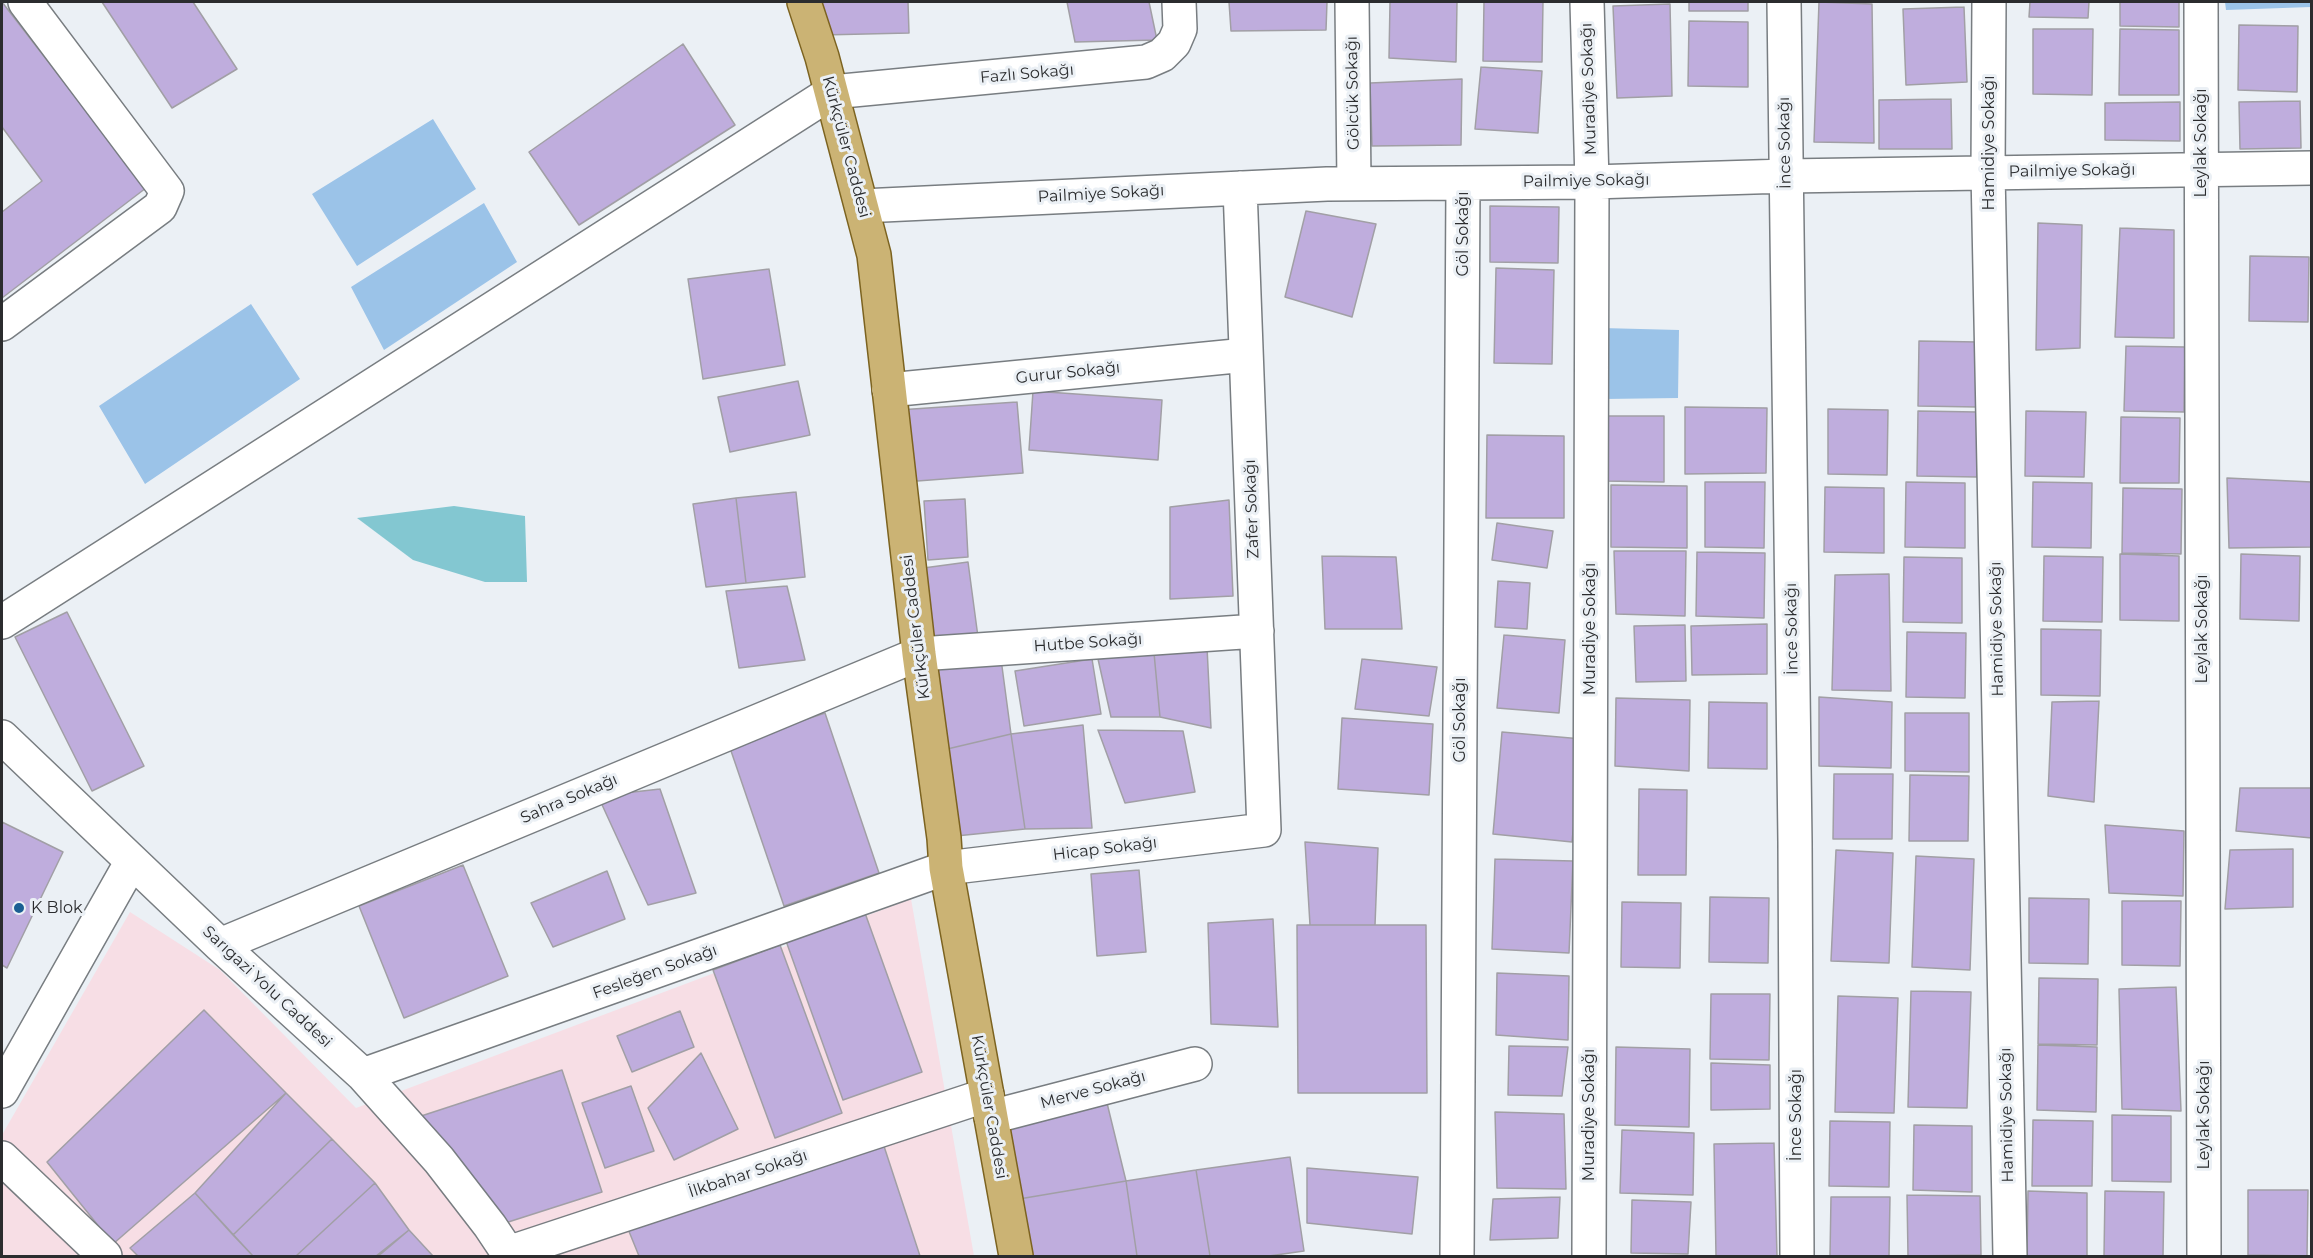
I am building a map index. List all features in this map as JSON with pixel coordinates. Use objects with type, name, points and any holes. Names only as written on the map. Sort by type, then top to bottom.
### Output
[{"type":"main road","name":"Kürkçüler Caddesi","points":[[804,2],[832,92],[874,255],[919,654],[946,868],[989,1106],[1012,1256]]},
{"type":"street","points":[[2,324],[160,207],[167,191],[25,2]]},
{"type":"street","name":"Fazlı Sokağı","points":[[832,92],[1146,63],[1162,56],[1174,43],[1180,29],[1179,2]]},
{"type":"street","name":"Gölcük Sokağı","points":[[1352,2],[1354,184]]},
{"type":"street","name":"Muradiye Sokağı","points":[[1587,2],[1592,182],[1589,1257]]},
{"type":"street","name":"İnce Sokağı","points":[[1784,2],[1796,854],[1797,1257]]},
{"type":"street","name":"Hamidiye Sokağı","points":[[1989,2],[1988,172],[2010,1257]]},
{"type":"street","name":"Leylak Sokağı","points":[[2201,2],[2204,1257]]},
{"type":"street","points":[[2,622],[832,92]]},
{"type":"street","name":"Pailmiye Sokağı","points":[[862,206],[1354,184],[1592,182],[1988,172],[2312,168]]},
{"type":"street","name":"Göl Sokağı","points":[[1457,1257],[1463,183]]},
{"type":"street","name":"Zafer Sokağı","points":[[1240,188],[1264,831]]},
{"type":"street","name":"Gurur Sokağı","points":[[890,390],[1246,355]]},
{"type":"street","name":"Hutbe Sokağı","points":[[919,654],[1257,631]]},
{"type":"street","name":"Sahra Sokağı","points":[[220,945],[919,654]]},
{"type":"street","name":"Sarıgazi Yolu Caddesi","points":[[2,737],[220,945],[363,1075],[439,1160],[490,1226],[509,1255]]},
{"type":"street","name":"Hicap Sokağı","points":[[946,868],[1264,831]]},
{"type":"street","points":[[2,1091],[132,861]]},
{"type":"street","name":"Fesleğen Sokağı","points":[[363,1075],[946,868]]},
{"type":"street","name":"Merve Sokağı","points":[[989,1106],[1195,1064]]},
{"type":"street","name":"İlkbahar Sokağı","points":[[509,1255],[989,1106]]},
{"type":"street","points":[[2,1158],[105,1257]]},
{"type":"shaded area","points":[[2225,2],[2311,2],[2311,7],[2226,10]]},
{"type":"shaded area","points":[[433,119],[476,189],[357,266],[312,194]]},
{"type":"shaded area","points":[[484,203],[517,262],[384,350],[351,287]]},
{"type":"shaded area","points":[[251,304],[300,379],[145,484],[99,406]]},
{"type":"shaded area","points":[[1602,328],[1679,330],[1678,398],[1604,399]]},
{"type":"shaded area","points":[[454,506],[525,516],[527,582],[485,582],[413,560],[357,518]]},
{"type":"shaded area","points":[[911,899],[974,1256],[2,1256],[2,1135],[130,912],[220,970],[356,1108]]},
{"type":"building","points":[[2,2],[146,188],[2,298],[2,212],[42,181],[2,127]]},
{"type":"building","points":[[102,2],[193,2],[237,69],[172,108]]},
{"type":"building","points":[[820,2],[908,2],[909,33],[822,35]]},
{"type":"building","points":[[1067,2],[1149,2],[1157,40],[1075,42]]},
{"type":"building","points":[[1229,2],[1327,2],[1326,30],[1231,31]]},
{"type":"building","points":[[1390,2],[1457,2],[1456,62],[1389,58]]},
{"type":"building","points":[[1484,2],[1543,2],[1542,62],[1483,61]]},
{"type":"building","points":[[1689,2],[1748,2],[1748,11],[1689,11]]},
{"type":"building","points":[[1819,2],[1872,4],[1874,143],[1814,142]]},
{"type":"building","points":[[2030,2],[2089,2],[2088,18],[2029,17]]},
{"type":"building","points":[[2120,2],[2179,2],[2179,27],[2120,26]]},
{"type":"building","points":[[1670,4],[1672,96],[1617,98],[1613,6]]},
{"type":"building","points":[[1964,7],[1967,82],[1906,85],[1903,9]]},
{"type":"building","points":[[1689,21],[1748,22],[1748,87],[1688,86]]},
{"type":"building","points":[[2239,25],[2298,26],[2297,92],[2238,90]]},
{"type":"building","points":[[2033,29],[2093,29],[2092,95],[2033,94]]},
{"type":"building","points":[[2120,29],[2179,30],[2179,95],[2119,95]]},
{"type":"building","points":[[683,44],[735,125],[579,225],[529,152]]},
{"type":"building","points":[[1481,67],[1542,71],[1538,133],[1475,129]]},
{"type":"building","points":[[1462,79],[1461,145],[1372,146],[1370,83]]},
{"type":"building","points":[[1951,99],[1952,149],[1879,149],[1879,100]]},
{"type":"building","points":[[2300,101],[2301,148],[2240,149],[2239,102]]},
{"type":"building","points":[[2180,102],[2180,141],[2105,140],[2105,103]]},
{"type":"building","points":[[1490,206],[1559,207],[1558,263],[1490,262]]},
{"type":"building","points":[[1306,211],[1376,224],[1352,317],[1285,297]]},
{"type":"building","points":[[2038,223],[2082,225],[2080,348],[2036,350]]},
{"type":"building","points":[[2120,228],[2174,230],[2174,338],[2115,337]]},
{"type":"building","points":[[2250,256],[2309,257],[2308,322],[2249,321]]},
{"type":"building","points":[[1496,268],[1554,270],[1552,364],[1494,363]]},
{"type":"building","points":[[769,269],[785,365],[703,379],[688,279]]},
{"type":"building","points":[[1919,341],[1978,342],[1977,407],[1918,406]]},
{"type":"building","points":[[2126,346],[2185,347],[2184,412],[2124,411]]},
{"type":"building","points":[[798,381],[810,435],[730,452],[718,397]]},
{"type":"building","points":[[1033,391],[1162,400],[1158,460],[1029,450]]},
{"type":"building","points":[[1017,402],[1023,473],[904,482],[898,410]]},
{"type":"building","points":[[1685,407],[1767,408],[1766,473],[1685,474]]},
{"type":"building","points":[[1828,409],[1888,410],[1887,475],[1828,474]]},
{"type":"building","points":[[1918,411],[1977,412],[1977,477],[1917,476]]},
{"type":"building","points":[[2026,411],[2086,412],[2084,477],[2025,476]]},
{"type":"building","points":[[1605,416],[1664,416],[1664,482],[1604,481]]},
{"type":"building","points":[[2121,417],[2180,418],[2179,483],[2120,483]]},
{"type":"building","points":[[1487,435],[1564,436],[1564,518],[1486,518]]},
{"type":"building","points":[[2227,478],[2312,482],[2312,547],[2229,548]]},
{"type":"building","points":[[1705,482],[1765,482],[1764,548],[1705,547]]},
{"type":"building","points":[[1906,482],[1965,483],[1965,548],[1905,547]]},
{"type":"building","points":[[2033,482],[2092,483],[2091,548],[2032,547]]},
{"type":"building","points":[[1611,485],[1687,486],[1687,548],[1611,547]]},
{"type":"building","points":[[1825,487],[1884,488],[1884,553],[1824,552]]},
{"type":"building","points":[[2123,488],[2182,489],[2181,554],[2122,553]]},
{"type":"building","points":[[796,492],[805,577],[746,583],[736,498]]},
{"type":"building","points":[[736,498],[746,583],[706,587],[693,504]]},
{"type":"building","points":[[965,499],[968,557],[928,560],[924,501]]},
{"type":"building","points":[[1229,500],[1233,596],[1170,599],[1170,507]]},
{"type":"building","points":[[1497,523],[1553,531],[1547,568],[1492,560]]},
{"type":"building","points":[[1614,551],[1686,551],[1685,616],[1616,614]]},
{"type":"building","points":[[1697,552],[1765,553],[1764,618],[1696,616]]},
{"type":"building","points":[[2120,554],[2179,556],[2179,621],[2120,620]]},
{"type":"building","points":[[2241,554],[2300,556],[2299,621],[2240,619]]},
{"type":"building","points":[[1322,556],[1396,557],[1402,629],[1325,629]]},
{"type":"building","points":[[2044,556],[2103,557],[2102,622],[2043,621]]},
{"type":"building","points":[[1904,557],[1962,558],[1962,623],[1903,622]]},
{"type":"building","points":[[968,562],[978,637],[927,644],[916,569]]},
{"type":"building","points":[[1889,574],[1891,691],[1832,690],[1835,575]]},
{"type":"building","points":[[1498,581],[1530,583],[1527,629],[1495,627]]},
{"type":"building","points":[[787,586],[805,660],[739,668],[726,591]]},
{"type":"building","points":[[67,612],[144,766],[92,791],[15,637]]},
{"type":"building","points":[[1767,624],[1767,674],[1692,675],[1691,626]]},
{"type":"building","points":[[1685,625],[1686,681],[1636,682],[1634,626]]},
{"type":"building","points":[[2041,629],[2101,630],[2100,696],[2041,695]]},
{"type":"building","points":[[1907,632],[1966,633],[1965,698],[1906,697]]},
{"type":"building","points":[[1504,635],[1565,640],[1559,713],[1497,708]]},
{"type":"building","points":[[1207,647],[1211,728],[1160,717],[1154,653]]},
{"type":"building","points":[[1154,653],[1160,717],[1111,717],[1098,659]]},
{"type":"building","points":[[1001,659],[1011,734],[943,750],[929,667]]},
{"type":"building","points":[[1092,659],[1101,714],[1024,726],[1015,671]]},
{"type":"building","points":[[1362,659],[1437,667],[1429,716],[1355,709]]},
{"type":"building","points":[[1819,697],[1892,702],[1891,768],[1819,766]]},
{"type":"building","points":[[1616,698],[1690,700],[1689,771],[1615,766]]},
{"type":"building","points":[[2099,701],[2094,802],[2048,796],[2052,702]]},
{"type":"building","points":[[1709,702],[1767,703],[1767,769],[1708,768]]},
{"type":"building","points":[[825,713],[879,873],[784,906],[729,745]]},
{"type":"building","points":[[1905,713],[1969,713],[1969,772],[1905,771]]},
{"type":"building","points":[[1342,718],[1433,724],[1429,795],[1338,789]]},
{"type":"building","points":[[1083,725],[1092,828],[1025,829],[1011,734]]},
{"type":"building","points":[[1098,730],[1183,731],[1195,792],[1125,803]]},
{"type":"building","points":[[1502,732],[1582,739],[1572,842],[1493,834]]},
{"type":"building","points":[[1011,734],[1025,829],[956,836],[943,750]]},
{"type":"building","points":[[1834,774],[1893,774],[1892,839],[1833,839]]},
{"type":"building","points":[[1910,775],[1969,776],[1968,841],[1909,841]]},
{"type":"building","points":[[2240,788],[2312,788],[2312,838],[2236,831]]},
{"type":"building","points":[[660,789],[696,893],[648,905],[598,796]]},
{"type":"building","points":[[1639,789],[1687,790],[1686,875],[1638,875]]},
{"type":"building","name":"K Blok","points":[[2,822],[63,852],[7,968],[2,965]]},
{"type":"building","points":[[2105,825],[2184,831],[2183,896],[2109,893]]},
{"type":"building","points":[[1305,842],[1378,848],[1375,925],[1310,925]]},
{"type":"building","points":[[2293,849],[2293,907],[2225,909],[2230,850]]},
{"type":"building","points":[[1836,850],[1893,853],[1889,963],[1831,961]]},
{"type":"building","points":[[1916,856],[1974,859],[1970,970],[1912,967]]},
{"type":"building","points":[[1495,859],[1573,861],[1569,953],[1492,949]]},
{"type":"building","points":[[463,865],[508,976],[404,1018],[359,906]]},
{"type":"building","points":[[1139,870],[1146,952],[1097,956],[1091,874]]},
{"type":"building","points":[[607,871],[625,919],[553,947],[531,903]]},
{"type":"building","points":[[1710,897],[1769,898],[1768,963],[1709,962]]},
{"type":"building","points":[[2029,898],[2089,899],[2088,964],[2029,963]]},
{"type":"building","points":[[2122,901],[2181,901],[2180,966],[2122,965]]},
{"type":"building","points":[[1622,902],[1681,903],[1680,968],[1621,967]]},
{"type":"building","points":[[865,913],[922,1072],[843,1100],[786,941]]},
{"type":"building","points":[[1273,919],[1278,1027],[1211,1024],[1208,923]]},
{"type":"building","points":[[1297,925],[1426,925],[1427,1093],[1298,1093]]},
{"type":"building","points":[[780,945],[842,1113],[775,1138],[713,970]]},
{"type":"building","points":[[1497,973],[1569,976],[1568,1040],[1496,1035]]},
{"type":"building","points":[[2039,978],[2098,979],[2097,1045],[2038,1044]]},
{"type":"building","points":[[2176,987],[2181,1111],[2122,1109],[2119,989]]},
{"type":"building","points":[[1911,991],[1971,992],[1967,1108],[1908,1107]]},
{"type":"building","points":[[1711,994],[1770,994],[1769,1060],[1710,1059]]},
{"type":"building","points":[[1838,996],[1898,998],[1894,1113],[1835,1112]]},
{"type":"building","points":[[204,1010],[286,1093],[113,1244],[47,1162]]},
{"type":"building","points":[[680,1011],[694,1047],[632,1072],[617,1036]]},
{"type":"building","points":[[2038,1045],[2097,1047],[2096,1112],[2037,1110]]},
{"type":"building","points":[[1509,1046],[1568,1047],[1562,1096],[1508,1095]]},
{"type":"building","points":[[1616,1047],[1690,1049],[1689,1127],[1615,1125]]},
{"type":"building","points":[[701,1053],[738,1129],[674,1160],[648,1108]]},
{"type":"building","points":[[1711,1063],[1770,1065],[1770,1109],[1711,1110]]},
{"type":"building","points":[[562,1070],[602,1192],[502,1224],[412,1119]]},
{"type":"building","points":[[631,1086],[654,1151],[605,1168],[582,1103]]},
{"type":"building","points":[[286,1093],[332,1139],[233,1235],[195,1193]]},
{"type":"building","points":[[1107,1103],[1126,1181],[1019,1199],[1004,1124]]},
{"type":"building","points":[[1495,1112],[1564,1114],[1566,1189],[1497,1188]]},
{"type":"building","points":[[2112,1115],[2171,1116],[2171,1182],[2112,1181]]},
{"type":"building","points":[[2033,1120],[2093,1121],[2092,1186],[2032,1186]]},
{"type":"building","points":[[1830,1121],[1890,1122],[1889,1187],[1829,1186]]},
{"type":"building","points":[[1914,1125],[1972,1126],[1972,1192],[1913,1190]]},
{"type":"building","points":[[1622,1130],[1694,1133],[1693,1195],[1620,1193]]},
{"type":"building","points":[[879,1131],[920,1256],[639,1256],[628,1229]]},
{"type":"building","points":[[332,1139],[375,1183],[296,1256],[253,1256],[233,1235]]},
{"type":"building","points":[[1774,1143],[1777,1256],[1716,1256],[1714,1144]]},
{"type":"building","points":[[1290,1157],[1304,1251],[1269,1256],[1210,1256],[1196,1170]]},
{"type":"building","points":[[1307,1168],[1418,1177],[1412,1234],[1307,1223]]},
{"type":"building","points":[[1196,1170],[1210,1256],[1137,1256],[1126,1181]]},
{"type":"building","points":[[1126,1181],[1137,1256],[1029,1256],[1019,1199]]},
{"type":"building","points":[[375,1183],[409,1230],[376,1256],[296,1256]]},
{"type":"building","points":[[2248,1190],[2308,1190],[2307,1256],[2248,1255]]},
{"type":"building","points":[[2028,1191],[2087,1193],[2087,1256],[2027,1256]]},
{"type":"building","points":[[2105,1191],[2164,1192],[2163,1256],[2104,1256]]},
{"type":"building","points":[[195,1193],[253,1256],[138,1256],[130,1248]]},
{"type":"building","points":[[1907,1195],[1980,1196],[1981,1255],[1908,1256]]},
{"type":"building","points":[[1560,1197],[1558,1238],[1490,1240],[1493,1199]]},
{"type":"building","points":[[1831,1197],[1890,1197],[1889,1256],[1830,1256]]},
{"type":"building","points":[[1632,1200],[1691,1202],[1688,1254],[1631,1253]]},
{"type":"building","points":[[409,1230],[433,1256],[378,1256],[382,1253]]},
{"type":"place","name":"K Blok","points":[[19,908]]}]
